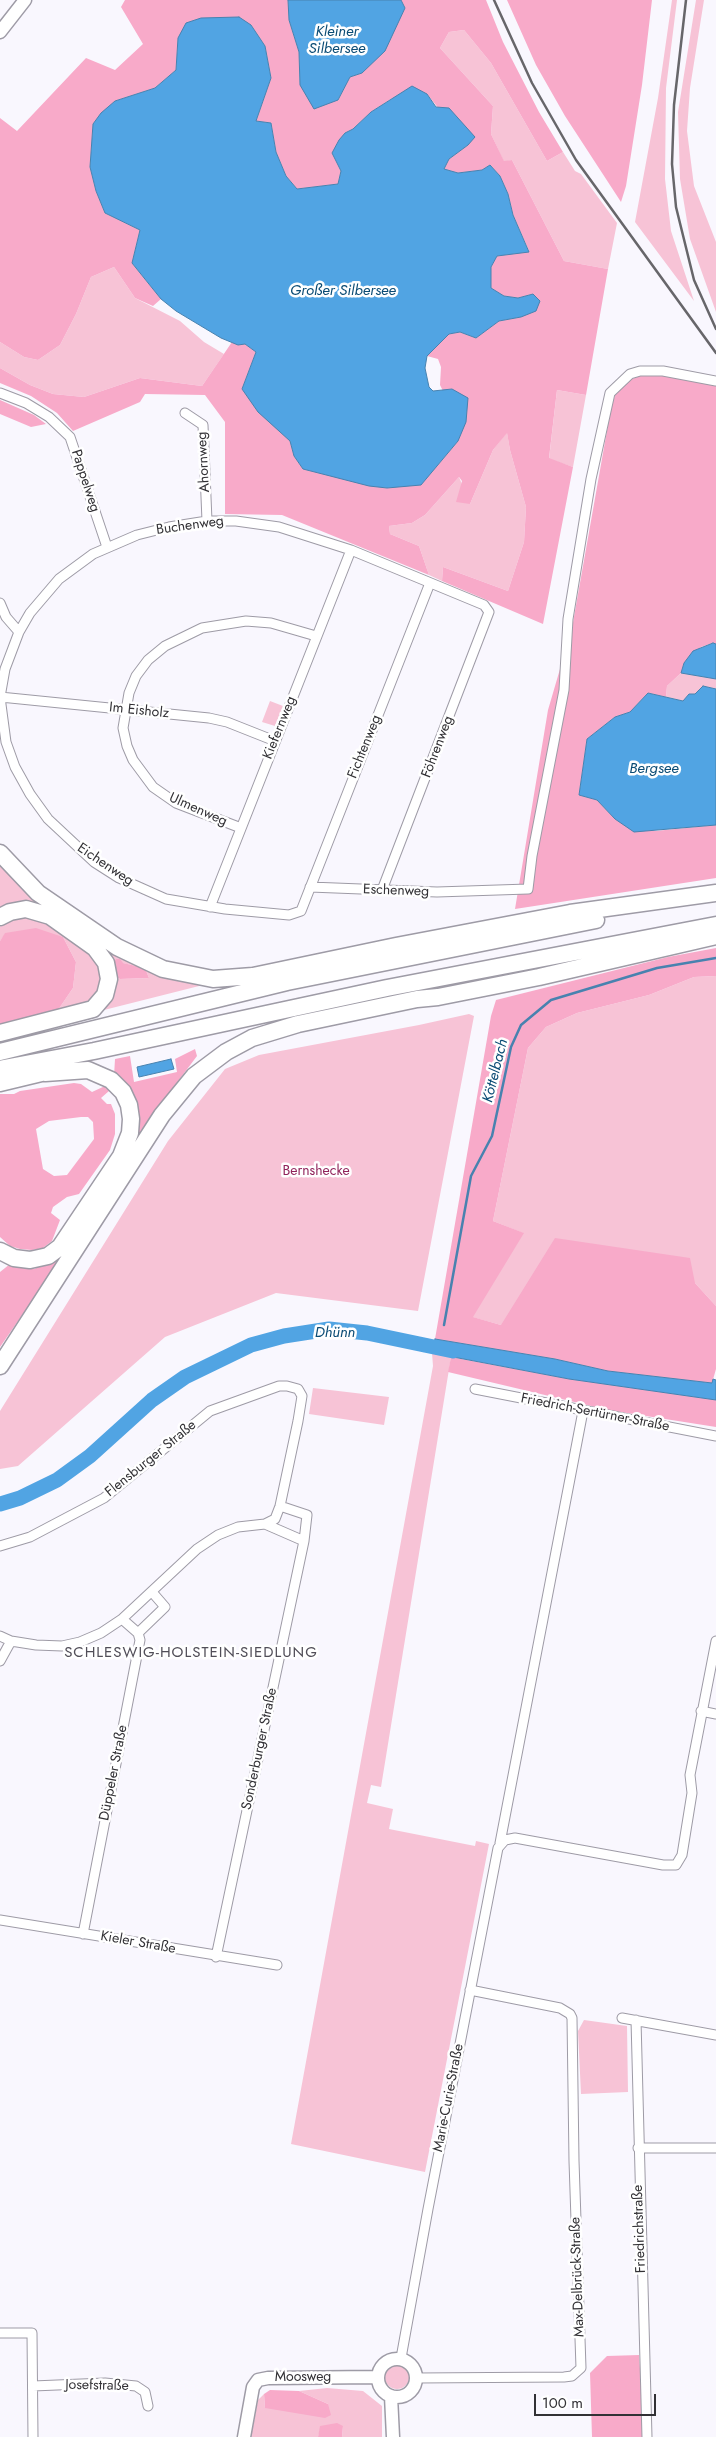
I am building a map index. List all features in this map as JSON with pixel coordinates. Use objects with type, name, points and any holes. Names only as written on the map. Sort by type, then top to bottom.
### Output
[{"type":"highway","points":[[0,853],[38,893],[102,938],[137,958],[163,969],[194,977],[223,979],[253,976]]},
{"type":"highway","points":[[0,1040],[194,995],[253,976],[396,946],[561,915],[716,893]]},
{"type":"highway","points":[[0,1052],[278,984],[672,905],[716,893]]},
{"type":"highway","points":[[0,917],[10,912],[26,909],[50,916],[96,948],[106,963],[109,975],[105,995],[92,1009],[0,1033]]},
{"type":"highway","points":[[0,1069],[434,978],[716,925]]},
{"type":"highway","points":[[0,1366],[162,1115],[194,1076],[226,1052],[252,1038],[291,1026],[417,999],[438,997],[539,978],[716,936]]},
{"type":"highway","points":[[0,1083],[81,1061],[183,1038],[209,1025]]},
{"type":"highway","points":[[0,1251],[14,1258],[30,1260],[48,1256],[60,1247],[116,1164],[130,1133],[129,1105],[120,1088],[111,1080],[88,1070],[45,1072]]},
{"type":"street","points":[[0,32],[25,0]]},
{"type":"street","name":"Eschenweg","points":[[310,887],[437,892],[528,889],[532,856],[564,690],[569,610],[591,479],[610,393],[630,374],[640,371],[663,371],[716,381]]},
{"type":"street","name":"Pappelweg","points":[[0,393],[26,403],[49,417],[70,437],[107,547]]},
{"type":"street","name":"Ahornweg","points":[[185,413],[203,425],[207,521]]},
{"type":"street","name":"Buchenweg","points":[[0,697],[5,669],[19,632],[30,613],[59,579],[79,562],[107,547],[145,533],[207,521],[236,521],[279,527],[351,550],[484,605]]},
{"type":"street","name":"Kiefernweg","points":[[210,907],[351,550]]},
{"type":"street","name":"Fichtenweg","points":[[301,910],[430,583]]},
{"type":"street","points":[[0,603],[6,617],[19,632]]},
{"type":"street","name":"Föhrenweg","points":[[382,890],[489,612],[484,605]]},
{"type":"street","name":"Ulmenweg","points":[[241,828],[176,803],[153,787],[133,760],[126,746],[123,728],[125,710],[136,676],[148,660],[165,646],[202,628],[246,621],[271,622],[316,636]]},
{"type":"street","name":"Im Eisholz","points":[[0,697],[218,720],[275,741]]},
{"type":"street","name":"Eichenweg","points":[[0,697],[4,735],[15,767],[39,806],[69,840],[94,862],[145,891],[166,899],[210,907],[290,914],[301,910]]},
{"type":"street","name":"Flensburger Straße","points":[[0,1546],[30,1537],[104,1498],[210,1411],[279,1386],[298,1389],[302,1396],[280,1506]]},
{"type":"street","name":"Friedrich-Sertürner-Straße","points":[[475,1389],[716,1436]]},
{"type":"street","name":"Marie-Curie-Straße","points":[[401,2358],[470,1990],[502,1842],[583,1411]]},
{"type":"street","points":[[0,1636],[11,1641],[62,1646],[80,1642],[102,1633],[122,1619],[197,1549],[218,1535],[238,1527],[265,1524],[275,1519],[280,1506]]},
{"type":"street","name":"Sonderburger Straße","points":[[216,1957],[304,1541],[307,1515],[280,1506]]},
{"type":"street","points":[[265,1524],[304,1541]]},
{"type":"street","points":[[122,1619],[138,1633],[165,1606],[152,1592]]},
{"type":"street","name":"Düppeler Straße","points":[[83,1934],[140,1640],[138,1633]]},
{"type":"street","points":[[0,1661],[11,1641]]},
{"type":"street","points":[[502,1842],[515,1838],[663,1865],[676,1865],[682,1855],[692,1793],[690,1775],[716,1641]]},
{"type":"street","points":[[702,1712],[716,1714]]},
{"type":"street","name":"Kieler Straße","points":[[0,1920],[216,1957],[277,1965]]},
{"type":"street","name":"Max-Delbrück-Straße","points":[[416,2378],[564,2377],[572,2376],[581,2368],[574,2161],[572,2018],[570,2014],[560,2008],[470,1990]]},
{"type":"street","points":[[622,2018],[716,2034]]},
{"type":"street","name":"Friedrichstraße","points":[[636,2020],[647,2437]]},
{"type":"street","points":[[638,2148],[716,2148]]},
{"type":"street","points":[[0,2333],[32,2333],[33,2437]]},
{"type":"street","points":[[401,2358],[414,2367],[416,2378],[414,2387],[397,2396],[381,2389],[378,2372],[385,2362],[401,2358]]},
{"type":"street","name":"Moosweg","points":[[244,2437],[252,2392],[258,2380],[268,2378],[378,2377]]},
{"type":"street","name":"Josefstraße","points":[[33,2386],[105,2383],[136,2386],[145,2392],[148,2406]]},
{"type":"street","points":[[392,2437],[397,2396]]},
{"type":"street","points":[[397,2396],[401,2437]]},
{"type":"green space","points":[[672,0],[677,0],[666,88],[665,179],[671,231],[694,301],[635,222],[658,98]]},
{"type":"green space","points":[[696,0],[704,0],[690,88],[687,131],[694,186],[716,242],[716,312],[690,239],[680,179],[678,112]]},
{"type":"green space","points":[[464,30],[491,63],[547,161],[563,152],[575,171],[581,174],[617,223],[608,269],[564,261],[512,160],[504,162],[491,134],[493,106],[440,48],[449,32]]},
{"type":"green space","points":[[114,267],[135,298],[180,321],[204,342],[224,354],[202,386],[140,378],[84,397],[53,394],[30,385],[0,368],[0,342],[24,357],[38,360],[60,345],[76,314],[91,277]]},
{"type":"green space","points":[[557,390],[586,395],[573,467],[549,459]]},
{"type":"green space","points":[[507,432],[510,450],[526,507],[524,542],[508,591],[443,567],[442,581],[429,575],[419,546],[390,534],[389,526],[412,523],[425,515],[459,477],[470,504],[493,450]]},
{"type":"green space","points":[[681,673],[716,679],[716,689],[703,686],[695,694],[689,694],[684,701],[666,697],[667,686]]},
{"type":"green space","points":[[270,701],[283,706],[275,726],[262,722]]},
{"type":"green space","points":[[0,862],[48,905],[211,983],[104,1010],[112,975],[120,979],[149,978],[145,968],[122,963],[112,965],[67,922],[0,912]]},
{"type":"green space","points":[[19,916],[40,916],[88,950],[102,970],[101,986],[88,1003],[58,1010],[73,988],[76,962],[63,937],[6,933],[0,941],[0,927],[3,923]]},
{"type":"green space","points":[[716,976],[716,1306],[695,1283],[501,1325],[472,1317],[523,1233],[493,1221],[528,1048],[546,1027],[577,1013],[649,995],[694,977]]},
{"type":"green space","name":"Bernshecke","points":[[469,1014],[474,1016],[418,1311],[276,1293],[165,1337],[18,1466],[0,1469],[0,1411],[168,1141],[225,1069],[259,1055]]},
{"type":"green space","points":[[432,1353],[451,1357],[381,1787],[371,1785],[367,1803],[393,1809],[389,1829],[475,1846],[476,1841],[489,1844],[425,2172],[291,2144],[433,1366]]},
{"type":"green space","points":[[313,1388],[389,1397],[384,1425],[309,1414]]},
{"type":"green space","points":[[584,2020],[627,2026],[628,2092],[581,2094],[578,2031]]},
{"type":"green space","points":[[397,2365],[406,2368],[409,2377],[406,2386],[397,2389],[388,2386],[385,2377],[388,2368]]},
{"type":"green space","points":[[327,2388],[363,2391],[382,2406],[382,2437],[342,2437],[343,2426],[321,2426],[318,2437],[251,2437],[258,2400],[264,2394],[265,2408],[328,2404],[299,2391]]},
{"type":"shaded area","points":[[125,0],[288,0],[289,20],[299,52],[300,85],[338,100],[350,77],[362,73],[405,8],[401,0],[486,0],[503,42],[539,112],[563,152],[547,161],[491,63],[464,30],[449,32],[440,48],[493,106],[491,134],[504,161],[512,160],[564,261],[608,269],[586,395],[557,390],[549,458],[573,467],[543,624],[442,581],[443,567],[508,591],[524,542],[526,507],[507,433],[493,450],[470,504],[456,502],[462,481],[459,477],[425,515],[412,523],[389,526],[390,534],[419,546],[429,575],[282,515],[225,514],[225,422],[205,395],[145,394],[140,402],[73,431],[57,413],[31,396],[0,383],[0,368],[30,385],[53,394],[84,397],[140,378],[202,386],[232,342],[245,344],[256,352],[242,389],[290,441],[294,456],[303,469],[387,488],[399,486],[436,467],[458,441],[452,389],[443,391],[440,385],[441,367],[438,359],[427,356],[449,334],[460,332],[476,338],[499,321],[521,317],[533,294],[518,298],[504,296],[491,288],[491,267],[497,256],[529,251],[513,215],[508,194],[500,176],[490,165],[482,170],[458,173],[444,169],[449,159],[468,145],[427,94],[391,99],[371,112],[353,129],[345,133],[332,153],[341,171],[338,184],[297,189],[286,176],[276,152],[271,123],[256,121],[271,78],[265,46],[251,25],[178,38],[176,70],[155,88],[115,101],[93,124],[90,167],[96,191],[105,213],[140,230],[132,263],[161,299],[153,306],[135,298],[114,267],[91,277],[76,314],[60,345],[38,360],[24,357],[0,342],[0,118],[17,131],[86,58],[115,70],[143,44],[121,7]]},
{"type":"shaded area","points":[[507,0],[652,0],[642,85],[626,186],[621,202],[565,116],[536,65]]},
{"type":"shaded area","points":[[659,374],[716,386],[716,644],[713,643],[701,647],[684,663],[681,673],[667,686],[666,697],[648,693],[630,712],[615,717],[587,739],[579,795],[597,800],[615,819],[655,831],[716,825],[716,878],[515,909],[548,710],[572,628],[611,408],[616,392],[630,380],[639,376]]},
{"type":"shaded area","points":[[0,400],[34,415],[46,424],[31,427],[0,414]]},
{"type":"shaded area","points":[[36,928],[63,937],[76,962],[73,988],[58,1010],[0,1027],[0,941],[5,933]]},
{"type":"shaded area","points":[[716,948],[716,976],[694,977],[649,995],[577,1013],[546,1027],[528,1048],[493,1221],[524,1233],[473,1317],[501,1325],[555,1238],[690,1258],[695,1283],[716,1306],[716,1369],[712,1383],[608,1371],[555,1359],[435,1339],[491,1016],[496,1000],[668,957]]},
{"type":"shaded area","points":[[116,959],[120,959],[123,963],[145,968],[149,978],[120,979],[112,975],[112,965]]},
{"type":"shaded area","points":[[195,1049],[197,1056],[136,1137],[114,1076],[115,1059],[130,1056],[134,1082],[177,1072],[175,1059]]},
{"type":"shaded area","points":[[74,1083],[81,1084],[92,1092],[105,1086],[109,1091],[101,1098],[107,1104],[111,1104],[115,1114],[115,1134],[110,1150],[79,1194],[67,1197],[53,1207],[51,1213],[60,1220],[52,1241],[43,1248],[32,1250],[10,1246],[0,1237],[0,1094],[14,1094],[20,1091]],"holes":[[[88,1117],[93,1122],[94,1139],[67,1175],[54,1176],[43,1169],[36,1129],[49,1121]]]},
{"type":"shaded area","points":[[63,1256],[0,1347],[0,1272],[10,1264],[34,1269]]},
{"type":"shaded area","points":[[451,1357],[569,1379],[716,1400],[716,1427],[608,1410],[448,1372]]},
{"type":"shaded area","points":[[639,2355],[645,2437],[592,2437],[590,2373],[607,2356]]},
{"type":"shaded area","points":[[270,2390],[299,2391],[328,2404],[331,2415],[325,2418],[265,2408],[264,2394]]},
{"type":"shaded area","points":[[337,2423],[343,2426],[342,2437],[318,2437],[320,2426]]},
{"type":"water","name":"Kleiner Silbersee","points":[[288,0],[401,0],[405,8],[385,51],[362,73],[350,77],[338,100],[314,109],[300,85],[299,52],[289,20]]},
{"type":"water","name":"Großer Silbersee","points":[[239,17],[251,25],[265,46],[271,78],[256,121],[271,123],[276,152],[286,176],[297,189],[338,184],[341,171],[332,153],[339,140],[371,112],[412,86],[427,94],[436,107],[449,108],[475,137],[468,145],[449,159],[444,169],[458,173],[482,170],[490,165],[500,176],[508,194],[513,215],[529,252],[497,256],[491,267],[491,288],[504,296],[518,298],[533,294],[540,301],[536,311],[521,317],[499,321],[476,338],[460,332],[449,334],[427,356],[425,368],[429,387],[433,391],[452,389],[468,398],[466,422],[458,441],[421,485],[387,488],[369,486],[303,469],[294,456],[290,441],[258,412],[242,389],[256,352],[245,344],[238,345],[221,338],[176,311],[161,299],[132,263],[140,230],[105,213],[96,191],[90,167],[93,124],[101,113],[115,101],[155,88],[176,70],[178,38],[186,23],[201,18]]},
{"type":"water","points":[[713,643],[716,644],[716,679],[681,673],[684,663],[693,651]]},
{"type":"water","name":"Bergsee","points":[[703,686],[716,689],[716,825],[634,832],[615,819],[597,800],[579,795],[587,739],[615,717],[630,712],[648,693],[683,701],[689,694],[695,694]]},
{"type":"water","points":[[171,1059],[174,1069],[139,1077],[137,1067]]},
{"type":"water","points":[[435,1339],[555,1359],[608,1371],[712,1383],[713,1379],[716,1380],[716,1400],[569,1379],[432,1353]]},
{"type":"waterway","name":"Köttelbach","points":[[444,1325],[471,1176],[492,1136],[511,1047],[521,1025],[551,1000],[657,968],[716,958]]},
{"type":"waterway","name":"Dhünn","points":[[0,1504],[20,1498],[57,1480],[90,1456],[152,1400],[185,1377],[251,1345],[284,1336],[329,1329],[367,1333],[453,1351]]},
{"type":"railway","points":[[494,0],[532,83],[576,160],[716,353]]},
{"type":"railway","points":[[686,0],[674,105],[672,164],[676,207],[694,280],[716,329]]},
{"type":"district","name":"SCHLESWIG-HOLSTEIN-SIEDLUNG","points":[[191,1653]]}]
